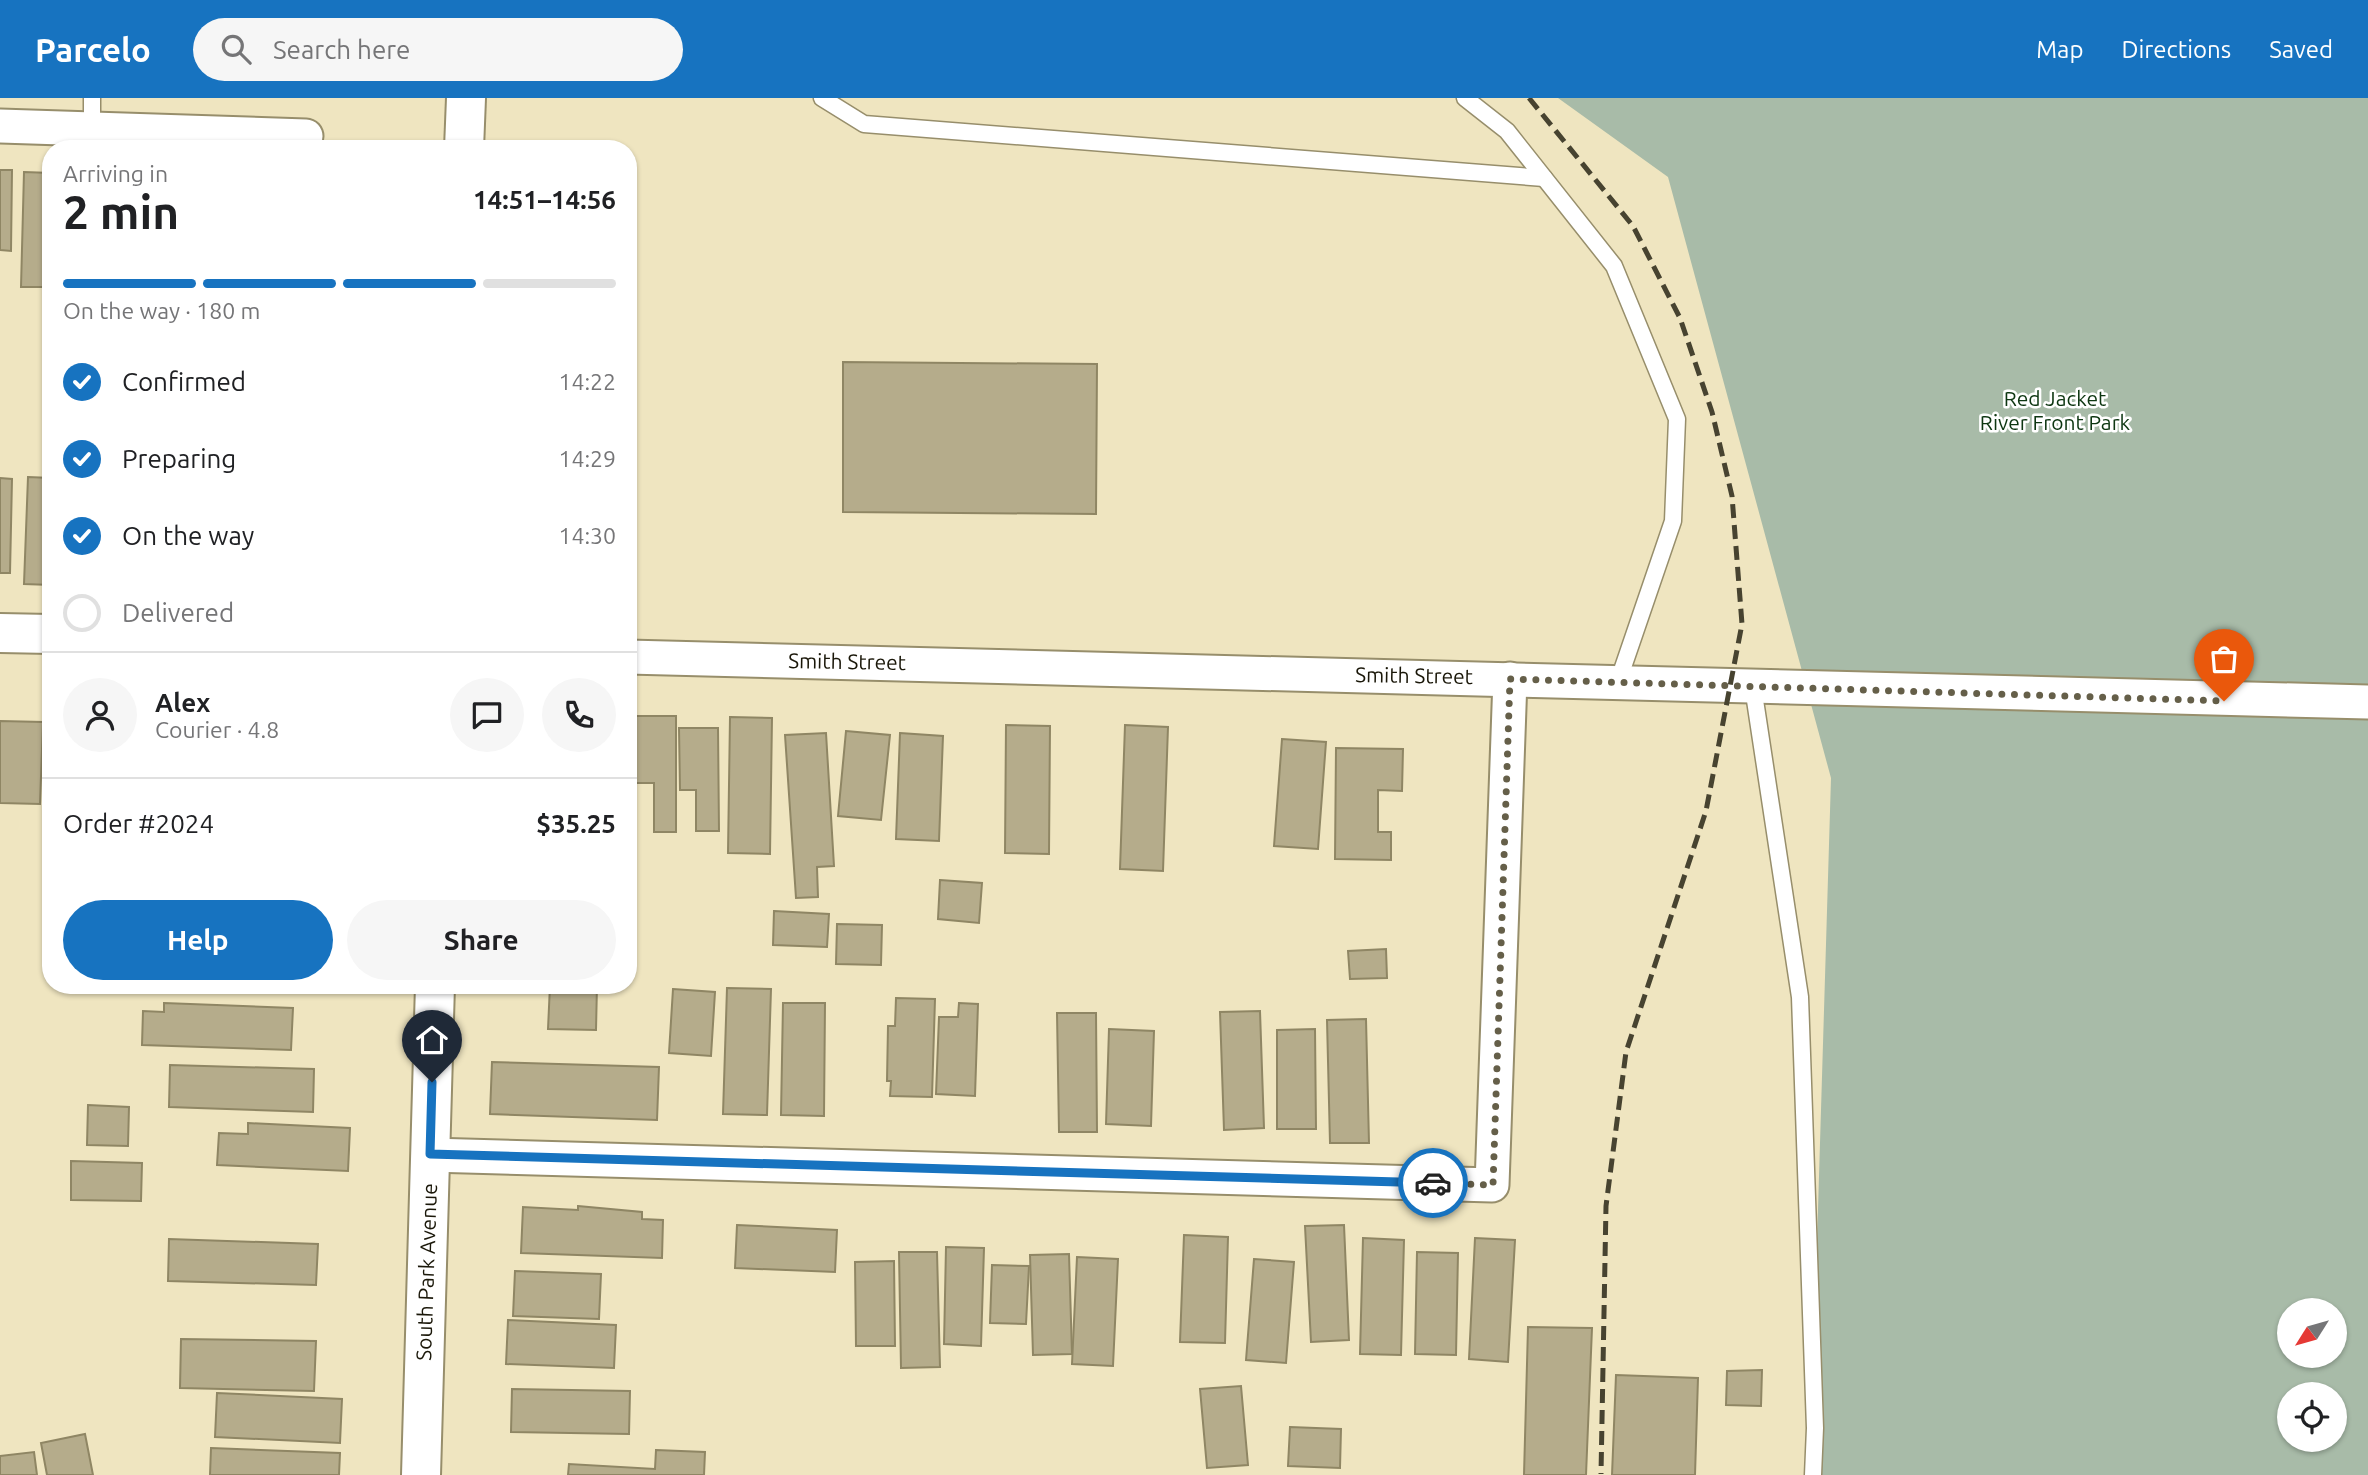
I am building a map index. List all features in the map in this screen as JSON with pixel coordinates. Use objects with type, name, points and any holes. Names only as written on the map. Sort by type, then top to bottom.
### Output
[{"type":"street","points":[[464,140],[466,98]]},
{"type":"street","points":[[0,126],[92,114],[306,136]]},
{"type":"street","points":[[0,633],[42,634]]},
{"type":"street","name":"Smith Street","points":[[637,657],[2066,694],[2224,701],[2368,702]]},
{"type":"street","points":[[430,1154],[1493,1185],[1510,679]]},
{"type":"street","name":"South Park Avenue","points":[[421,1475],[435,994]]},
{"type":"lane","points":[[822,98],[864,124],[1544,178]]},
{"type":"lane","points":[[1465,98],[1507,131],[1614,266],[1677,419],[1673,521],[1618,682]]},
{"type":"lane","points":[[1753,687],[1800,997],[1815,1428],[1813,1475]]},
{"type":"green space","name":"Red Jacket River Front Park","points":[[1558,98],[2368,98],[2368,1475],[1810,1475],[1831,778],[1668,177]]},
{"type":"building","points":[[0,170],[12,170],[11,251],[0,250]]},
{"type":"building","points":[[24,172],[42,173],[42,287],[21,287]]},
{"type":"building","points":[[843,362],[1097,364],[1096,514],[843,512]]},
{"type":"building","points":[[28,477],[42,478],[42,585],[24,584]]},
{"type":"building","points":[[0,478],[12,479],[10,573],[0,573]]},
{"type":"building","points":[[637,716],[676,716],[676,832],[654,832],[654,783],[637,783]]},
{"type":"building","points":[[730,717],[772,718],[770,854],[728,853]]},
{"type":"building","points":[[0,721],[42,722],[40,804],[0,803]]},
{"type":"building","points":[[1006,725],[1050,726],[1049,854],[1005,853]]},
{"type":"building","points":[[1125,725],[1168,727],[1163,871],[1120,869]]},
{"type":"building","points":[[679,728],[718,728],[719,831],[696,831],[696,790],[680,790]]},
{"type":"building","points":[[846,731],[890,735],[881,820],[838,816]]},
{"type":"building","points":[[826,733],[834,866],[817,867],[818,897],[796,898],[785,735]]},
{"type":"building","points":[[900,733],[943,736],[939,841],[896,839]]},
{"type":"building","points":[[1282,739],[1326,742],[1318,849],[1274,846]]},
{"type":"building","points":[[1336,748],[1403,749],[1402,791],[1378,790],[1378,832],[1391,832],[1391,860],[1335,859]]},
{"type":"building","points":[[940,880],[982,883],[979,923],[938,919]]},
{"type":"building","points":[[774,911],[829,914],[827,947],[773,945]]},
{"type":"building","points":[[837,924],[882,925],[881,965],[836,964]]},
{"type":"building","points":[[1386,949],[1387,978],[1350,979],[1348,951]]},
{"type":"building","points":[[727,988],[771,989],[767,1115],[723,1114]]},
{"type":"building","points":[[673,989],[715,992],[711,1056],[669,1053]]},
{"type":"building","points":[[550,994],[597,994],[596,1030],[548,1029]]},
{"type":"building","points":[[896,998],[935,999],[932,1097],[890,1096],[891,1081],[887,1081],[888,1026],[895,1026]]},
{"type":"building","points":[[164,1003],[293,1008],[291,1050],[142,1045],[143,1011],[164,1012]]},
{"type":"building","points":[[783,1003],[825,1003],[824,1116],[781,1115]]},
{"type":"building","points":[[959,1003],[978,1004],[975,1096],[936,1094],[939,1017],[958,1017]]},
{"type":"building","points":[[1260,1011],[1264,1128],[1224,1130],[1220,1012]]},
{"type":"building","points":[[1057,1013],[1096,1013],[1097,1132],[1059,1132]]},
{"type":"building","points":[[1366,1019],[1369,1143],[1330,1143],[1327,1020]]},
{"type":"building","points":[[1109,1029],[1154,1031],[1151,1126],[1106,1124]]},
{"type":"building","points":[[1315,1029],[1316,1129],[1277,1129],[1277,1030]]},
{"type":"building","points":[[492,1062],[659,1067],[657,1120],[490,1114]]},
{"type":"building","points":[[170,1065],[314,1069],[313,1112],[169,1107]]},
{"type":"building","points":[[88,1105],[129,1107],[128,1146],[87,1145]]},
{"type":"building","points":[[248,1123],[350,1128],[348,1171],[217,1165],[219,1133],[248,1134]]},
{"type":"building","points":[[71,1161],[142,1163],[141,1201],[71,1200]]},
{"type":"building","points":[[578,1206],[642,1212],[642,1219],[663,1220],[662,1258],[521,1253],[523,1207],[578,1210]]},
{"type":"building","points":[[737,1225],[837,1230],[835,1272],[735,1268]]},
{"type":"building","points":[[1344,1225],[1349,1340],[1311,1342],[1305,1226]]},
{"type":"building","points":[[1184,1235],[1228,1237],[1225,1343],[1180,1342]]},
{"type":"building","points":[[1363,1238],[1404,1240],[1401,1355],[1360,1354]]},
{"type":"building","points":[[1475,1238],[1515,1240],[1508,1362],[1469,1359]]},
{"type":"building","points":[[169,1239],[318,1244],[316,1285],[168,1281]]},
{"type":"building","points":[[946,1247],[984,1248],[981,1346],[944,1344]]},
{"type":"building","points":[[899,1252],[937,1252],[940,1367],[901,1368]]},
{"type":"building","points":[[1417,1252],[1458,1253],[1456,1355],[1415,1354]]},
{"type":"building","points":[[1069,1254],[1072,1354],[1033,1355],[1030,1255]]},
{"type":"building","points":[[1077,1257],[1118,1259],[1113,1366],[1072,1364]]},
{"type":"building","points":[[1254,1259],[1294,1262],[1286,1363],[1246,1360]]},
{"type":"building","points":[[894,1261],[895,1346],[856,1346],[855,1262]]},
{"type":"building","points":[[992,1265],[1029,1266],[1026,1324],[990,1323]]},
{"type":"building","points":[[515,1271],[601,1274],[599,1319],[513,1316]]},
{"type":"building","points":[[508,1320],[616,1325],[614,1368],[506,1364]]},
{"type":"building","points":[[1528,1327],[1592,1328],[1586,1475],[1524,1475]]},
{"type":"building","points":[[181,1339],[316,1341],[314,1391],[180,1388]]},
{"type":"building","points":[[1762,1370],[1761,1406],[1726,1405],[1727,1371]]},
{"type":"building","points":[[1616,1375],[1698,1378],[1695,1475],[1612,1475]]},
{"type":"building","points":[[1241,1386],[1248,1465],[1207,1468],[1200,1389]]},
{"type":"building","points":[[512,1389],[630,1391],[629,1434],[511,1432]]},
{"type":"building","points":[[217,1393],[342,1399],[340,1443],[215,1437]]},
{"type":"building","points":[[1290,1427],[1341,1429],[1340,1468],[1288,1466]]},
{"type":"building","points":[[85,1434],[93,1475],[47,1475],[41,1443]]},
{"type":"building","points":[[211,1448],[340,1453],[339,1475],[210,1475]]},
{"type":"building","points":[[656,1450],[705,1452],[704,1475],[568,1475],[569,1464],[655,1469]]},
{"type":"building","points":[[34,1452],[37,1475],[0,1475],[0,1456]]},
{"type":"railway","points":[[1529,98],[1633,226],[1680,318],[1712,412],[1732,496],[1742,624],[1706,811],[1626,1052],[1606,1206],[1601,1474]]},
{"type":"way so far","points":[[1433,1183],[1493,1185],[1510,679],[1796,689],[2066,694],[2224,701]]},
{"type":"route","points":[[432,1082],[430,1154],[1433,1183]]}]
